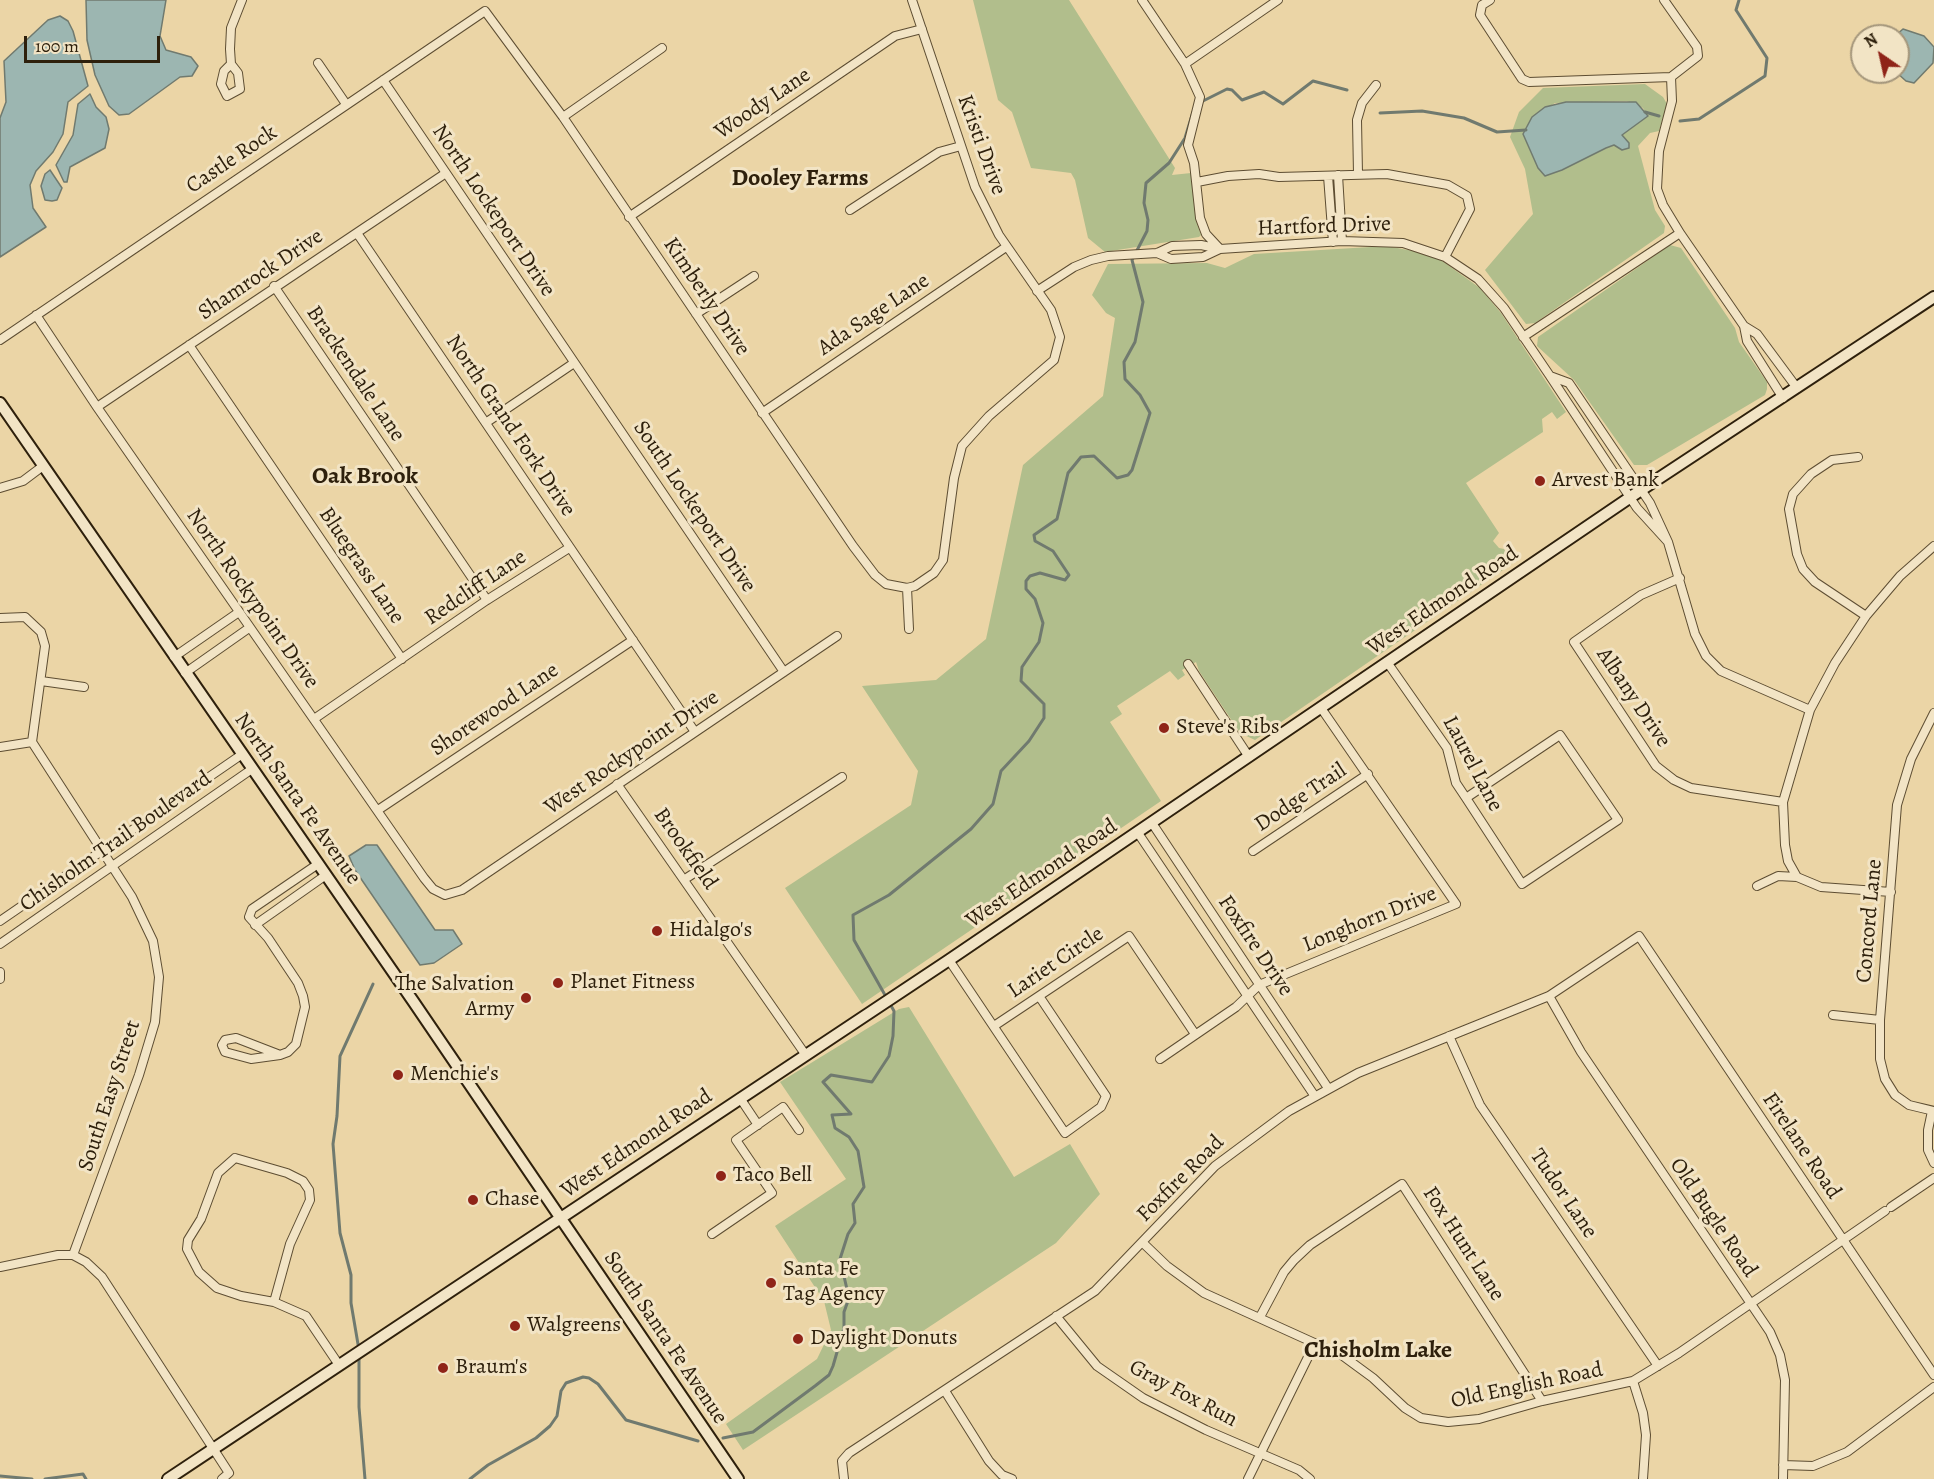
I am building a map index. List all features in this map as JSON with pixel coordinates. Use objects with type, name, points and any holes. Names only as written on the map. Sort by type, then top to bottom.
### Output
[{"type":"main road","name":"West Edmond Road","points":[[168,1479],[949,960],[1629,498],[1934,297]]},
{"type":"main road","name":"North Santa Fe Avenue","points":[[0,402],[561,1219]]},
{"type":"main road","name":"South Santa Fe Avenue","points":[[561,1219],[738,1479]]},
{"type":"street","points":[[231,63],[231,28],[242,0]]},
{"type":"street","name":"Kristi Drive","points":[[907,588],[923,583],[943,560],[954,478],[963,446],[989,416],[1054,360],[1060,337],[1058,325],[987,215],[961,146],[912,0]]},
{"type":"street","points":[[1142,0],[1185,64],[1200,96],[1188,145],[1197,182],[1200,218],[1206,234],[1220,249]]},
{"type":"street","points":[[1185,64],[1278,0]]},
{"type":"street","points":[[1490,0],[1482,5],[1480,15],[1522,79],[1529,82],[1671,77],[1698,56],[1696,47],[1664,0]]},
{"type":"street","name":"Castle Rock","points":[[0,339],[485,11]]},
{"type":"street","name":"Kimberly Drive","points":[[485,11],[562,117],[762,413],[875,575],[886,584],[907,588]]},
{"type":"street","name":"Woody Lane","points":[[629,217],[895,36],[922,28]]},
{"type":"street","points":[[562,117],[662,48]]},
{"type":"street","points":[[318,63],[346,104]]},
{"type":"street","points":[[1671,77],[1672,101],[1659,151],[1657,189],[1663,205],[1680,233],[1744,326],[1747,341],[1783,398]]},
{"type":"street","name":"North Lockeport Drive","points":[[383,80],[574,363]]},
{"type":"street","points":[[1358,174],[1357,120],[1362,103],[1376,85]]},
{"type":"street","points":[[850,210],[939,152],[961,146]]},
{"type":"street","name":"Shamrock Drive","points":[[97,407],[274,286],[446,173]]},
{"type":"street","points":[[1197,182],[1228,176],[1358,174],[1423,178],[1448,185],[1467,195],[1470,209],[1445,257]]},
{"type":"street","points":[[1328,176],[1338,242]]},
{"type":"street","points":[[1338,176],[1338,242]]},
{"type":"street","name":"North Grand Fork Drive","points":[[357,232],[695,732]]},
{"type":"street","points":[[1523,337],[1680,233]]},
{"type":"street","name":"Hartford Drive","points":[[1037,291],[1074,267],[1091,260],[1108,256],[1157,253],[1172,246],[1201,245],[1220,249],[1338,242],[1403,243],[1445,257],[1490,291],[1550,376],[1629,498],[1668,542]]},
{"type":"street","name":"Ada Sage Lane","points":[[762,413],[1006,247]]},
{"type":"street","name":"Hartford Drive","points":[[1157,253],[1171,259],[1203,257],[1220,249]]},
{"type":"street","points":[[696,314],[754,276]]},
{"type":"street","name":"Brackendale Lane","points":[[274,286],[487,600]]},
{"type":"street","name":"North Rockypoint Drive","points":[[36,315],[249,628],[433,889],[445,895]]},
{"type":"street","points":[[1744,326],[1757,334],[1797,388]]},
{"type":"street","name":"Bluegrass Lane","points":[[189,345],[402,659]]},
{"type":"street","points":[[487,422],[574,363]]},
{"type":"street","name":"South Lockeport Drive","points":[[574,363],[784,672]]},
{"type":"street","name":"Hartford Drive","points":[[1550,376],[1569,383],[1641,490],[1668,542],[1695,634],[1712,664],[1730,675],[1810,710]]},
{"type":"street","points":[[1858,457],[1833,460],[1812,474],[1793,494],[1789,509],[1797,554],[1803,569],[1815,582],[1866,616]]},
{"type":"street","points":[[0,488],[23,481],[44,466]]},
{"type":"street","points":[[1797,877],[1788,861],[1785,845],[1783,802],[1810,710],[1835,663],[1866,616],[1900,576],[1934,546]]},
{"type":"street","name":"Redcliff Lane","points":[[314,719],[487,600],[569,548]]},
{"type":"street","name":"Albany Drive","points":[[1680,578],[1641,595],[1574,642],[1656,766],[1674,780],[1691,788],[1783,802]]},
{"type":"street","points":[[907,588],[909,629]]},
{"type":"street","points":[[174,657],[239,612]]},
{"type":"street","points":[[0,618],[25,618],[41,632],[45,646],[32,742],[0,747]]},
{"type":"street","points":[[185,673],[249,628]]},
{"type":"street","name":"West Rockypoint Drive","points":[[445,895],[462,890],[837,636]]},
{"type":"street","name":"Shorewood Lane","points":[[378,810],[633,640]]},
{"type":"street","name":"Laurel Lane","points":[[1387,662],[1447,748],[1456,783],[1522,884],[1618,820],[1560,735],[1466,798]]},
{"type":"street","points":[[1188,664],[1250,757]]},
{"type":"street","points":[[41,681],[84,687]]},
{"type":"street","name":"Longhorn Drive","points":[[1160,1059],[1259,985],[1456,904],[1321,708]]},
{"type":"street","name":"Concord Lane","points":[[1933,1111],[1909,1105],[1895,1095],[1885,1079],[1880,1059],[1880,1020],[1897,805],[1911,759],[1934,713]]},
{"type":"street","name":"South Easy Street","points":[[32,742],[132,897],[153,941],[159,977],[155,1022],[139,1075],[73,1255]]},
{"type":"street","name":"Chisholm Trail Boulevard","points":[[0,921],[242,755]]},
{"type":"street","name":"Chisholm Trail Boulevard","points":[[0,944],[252,769]]},
{"type":"street","name":"Dodge Trail","points":[[1253,851],[1368,774]]},
{"type":"street","points":[[685,879],[842,777]]},
{"type":"street","name":"Brookfield","points":[[617,784],[805,1054]]},
{"type":"street","name":"Foxfire Drive","points":[[1152,823],[1328,1088]]},
{"type":"street","name":"Foxfire Drive","points":[[1138,833],[1314,1095]]},
{"type":"street","points":[[279,1055],[236,1038],[225,1040],[222,1045],[225,1052],[262,1060],[279,1055],[288,1052],[296,1044],[305,1007],[303,996],[298,983],[268,938],[249,917],[252,909],[318,864]]},
{"type":"street","points":[[255,925],[326,875]]},
{"type":"street","points":[[1757,886],[1778,876],[1797,877],[1821,887],[1891,892]]},
{"type":"street","name":"Lariet Circle","points":[[994,1026],[1129,936],[1195,1034]]},
{"type":"street","name":"Foxfire Road","points":[[844,1479],[842,1461],[849,1453],[1095,1291],[1215,1166],[1314,1095],[1358,1073],[1549,996],[1639,936]]},
{"type":"street","name":"Firelane Road","points":[[1639,936],[1934,1375]]},
{"type":"street","points":[[949,960],[1065,1133],[1101,1107],[1106,1096],[1039,996]]},
{"type":"street","points":[[0,972],[0,979]]},
{"type":"street","name":"Old Bugle Road","points":[[1549,996],[1581,1053],[1749,1305],[1770,1332],[1780,1355],[1785,1380],[1783,1479]]},
{"type":"street","points":[[1833,1015],[1880,1020]]},
{"type":"street","name":"Tudor Lane","points":[[1449,1036],[1480,1105],[1658,1366]]},
{"type":"street","points":[[740,1098],[758,1125]]},
{"type":"street","points":[[712,1234],[772,1193],[736,1140],[783,1107],[799,1130]]},
{"type":"street","points":[[1933,1111],[1928,1130],[1928,1150],[1934,1163]]},
{"type":"street","points":[[274,1302],[290,1244],[307,1210],[310,1200],[309,1190],[303,1181],[287,1173],[235,1158],[218,1173],[201,1219],[188,1240],[187,1249],[199,1272],[217,1288],[241,1296],[274,1302],[306,1316],[339,1365]]},
{"type":"street","name":"Old English Road","points":[[1143,1243],[1167,1266],[1204,1293],[1343,1356],[1373,1378],[1405,1408],[1421,1418],[1448,1422],[1479,1419],[1542,1401],[1633,1381],[1749,1305],[1934,1178]]},
{"type":"street","name":"Fox Hunt Lane","points":[[1260,1317],[1284,1272],[1310,1245],[1402,1184],[1542,1401]]},
{"type":"street","points":[[0,1268],[58,1255],[73,1255],[86,1262],[102,1277],[229,1473],[222,1479]]},
{"type":"street","name":"Gray Fox Run","points":[[1056,1317],[1097,1366],[1143,1398],[1206,1430],[1299,1470],[1310,1479]]},
{"type":"street","points":[[1248,1479],[1263,1453],[1288,1396],[1315,1344]]},
{"type":"street","points":[[1633,1381],[1643,1413],[1646,1435],[1643,1479]]},
{"type":"street","points":[[1783,1465],[1813,1466],[1839,1456],[1934,1387]]},
{"type":"street","points":[[945,1391],[989,1461],[1002,1475],[1012,1479]]},
{"type":"green space","points":[[973,0],[1069,0],[1175,168],[1172,175],[1191,173],[1197,223],[1201,235],[1199,237],[1105,252],[1088,238],[1075,180],[1071,173],[1031,168],[1012,112],[998,100]]},
{"type":"green space","points":[[1645,84],[1663,97],[1667,104],[1659,131],[1650,133],[1638,146],[1655,210],[1665,226],[1664,233],[1535,323],[1526,324],[1485,270],[1533,214],[1525,169],[1510,137],[1519,112],[1543,88]],"holes":[[[1627,101],[1643,108],[1647,116],[1621,135],[1629,143],[1614,145],[1585,157],[1538,168],[1523,134],[1532,117],[1555,103]]]},
{"type":"green space","points":[[1670,245],[1681,248],[1735,328],[1739,342],[1767,382],[1767,389],[1765,395],[1647,465],[1634,465],[1574,380],[1537,346],[1538,337]]},
{"type":"green space","points":[[1387,246],[1434,255],[1480,288],[1501,313],[1566,412],[1557,419],[1552,412],[1542,419],[1543,432],[1466,483],[1499,533],[1493,541],[1499,548],[1504,549],[1513,563],[1255,740],[1240,733],[1199,671],[1196,662],[1182,670],[1185,675],[1178,680],[1170,671],[1117,706],[1122,714],[1110,722],[1161,801],[862,1004],[785,888],[911,805],[918,771],[862,686],[936,680],[986,639],[1023,465],[1103,396],[1115,318],[1106,313],[1092,295],[1108,264],[1207,263],[1225,268],[1254,254]]},
{"type":"green space","points":[[909,1007],[1014,1177],[1070,1144],[1100,1194],[1056,1243],[743,1450],[726,1424],[817,1359],[831,1330],[824,1301],[775,1226],[846,1179],[780,1082],[899,1009]]},
{"type":"water","points":[[86,0],[166,0],[160,36],[166,50],[191,57],[198,66],[192,76],[180,77],[129,114],[119,115],[109,106],[95,75],[87,40]]},
{"type":"water","points":[[60,16],[68,21],[73,31],[88,86],[68,102],[63,134],[53,152],[36,171],[30,185],[33,208],[46,227],[0,257],[0,118],[6,102],[4,61],[48,20]]},
{"type":"water","points":[[1910,31],[1924,36],[1934,47],[1933,63],[1914,83],[1910,82]]},
{"type":"water","points":[[90,94],[96,107],[106,117],[109,129],[105,148],[70,167],[67,182],[64,182],[56,165],[73,135],[78,104]]},
{"type":"water","points":[[1566,102],[1636,102],[1648,116],[1622,135],[1629,143],[1629,148],[1622,150],[1614,145],[1545,176],[1538,168],[1523,134],[1532,117],[1545,107]]},
{"type":"water","points":[[50,170],[62,188],[57,200],[52,201],[45,200],[41,186],[45,174]]},
{"type":"water","points":[[366,845],[377,845],[435,930],[453,930],[462,944],[434,963],[420,965],[355,870],[349,856]]},
{"type":"waterway","points":[[1680,121],[1699,119],[1765,76],[1767,58],[1736,10],[1739,0]]},
{"type":"waterway","points":[[1201,102],[1227,89],[1232,90],[1242,100],[1264,92],[1283,104],[1313,81],[1347,90]]},
{"type":"waterway","points":[[1380,113],[1422,111],[1464,118],[1497,132],[1526,130]]},
{"type":"waterway","points":[[723,1438],[753,1432],[829,1375],[833,1366],[844,1328],[844,1312],[849,1298],[840,1259],[848,1234],[855,1223],[853,1204],[864,1187],[858,1151],[849,1137],[835,1128],[832,1115],[851,1114],[823,1082],[831,1075],[872,1082],[889,1056],[893,1036],[894,1011],[854,940],[853,915],[889,895],[971,829],[993,804],[1001,771],[1029,741],[1044,718],[1044,704],[1021,681],[1022,667],[1039,642],[1043,623],[1035,599],[1026,589],[1026,581],[1030,576],[1040,573],[1065,580],[1069,575],[1053,551],[1035,541],[1034,535],[1057,519],[1068,473],[1081,457],[1094,456],[1117,478],[1128,475],[1132,470],[1150,413],[1140,395],[1125,379],[1124,362],[1135,342],[1143,302],[1132,260],[1147,231],[1148,220],[1144,203],[1146,183],[1169,163],[1185,138],[1193,112]]},
{"type":"waterway","points":[[1645,112],[1659,116]]},
{"type":"waterway","points":[[359,1350],[351,1303],[351,1275],[340,1233],[333,1144],[340,1056],[373,984]]},
{"type":"waterway","points":[[359,1357],[359,1407],[365,1479]]},
{"type":"waterway","points":[[470,1479],[488,1465],[536,1438],[550,1426],[557,1416],[561,1391],[566,1383],[583,1377],[598,1384],[626,1420],[698,1441]]},
{"type":"waterway","points":[[45,1479],[83,1474],[86,1479]]},
{"type":"waterway","points":[[0,1476],[32,1479]]},
{"type":"place","name":"Arvest Bank","points":[[1540,481]]},
{"type":"place","name":"Steve's Ribs","points":[[1164,728]]},
{"type":"place","name":"Hidalgo's","points":[[657,931]]},
{"type":"place","name":"Planet Fitness","points":[[558,983]]},
{"type":"place","name":"The Salvation Army","points":[[526,998]]},
{"type":"place","name":"Menchie's","points":[[398,1075]]},
{"type":"place","name":"Taco Bell","points":[[721,1176]]},
{"type":"place","name":"Chase","points":[[473,1200]]},
{"type":"place","name":"Santa Fe Tag Agency","points":[[771,1283]]},
{"type":"place","name":"Walgreens","points":[[515,1326]]},
{"type":"place","name":"Daylight Donuts","points":[[798,1339]]},
{"type":"place","name":"Braum's","points":[[443,1368]]},
{"type":"district","name":"Dooley Farms","points":[[800,179]]},
{"type":"district","name":"Oak Brook","points":[[365,477]]},
{"type":"district","name":"Chisholm Lake","points":[[1378,1351]]}]
